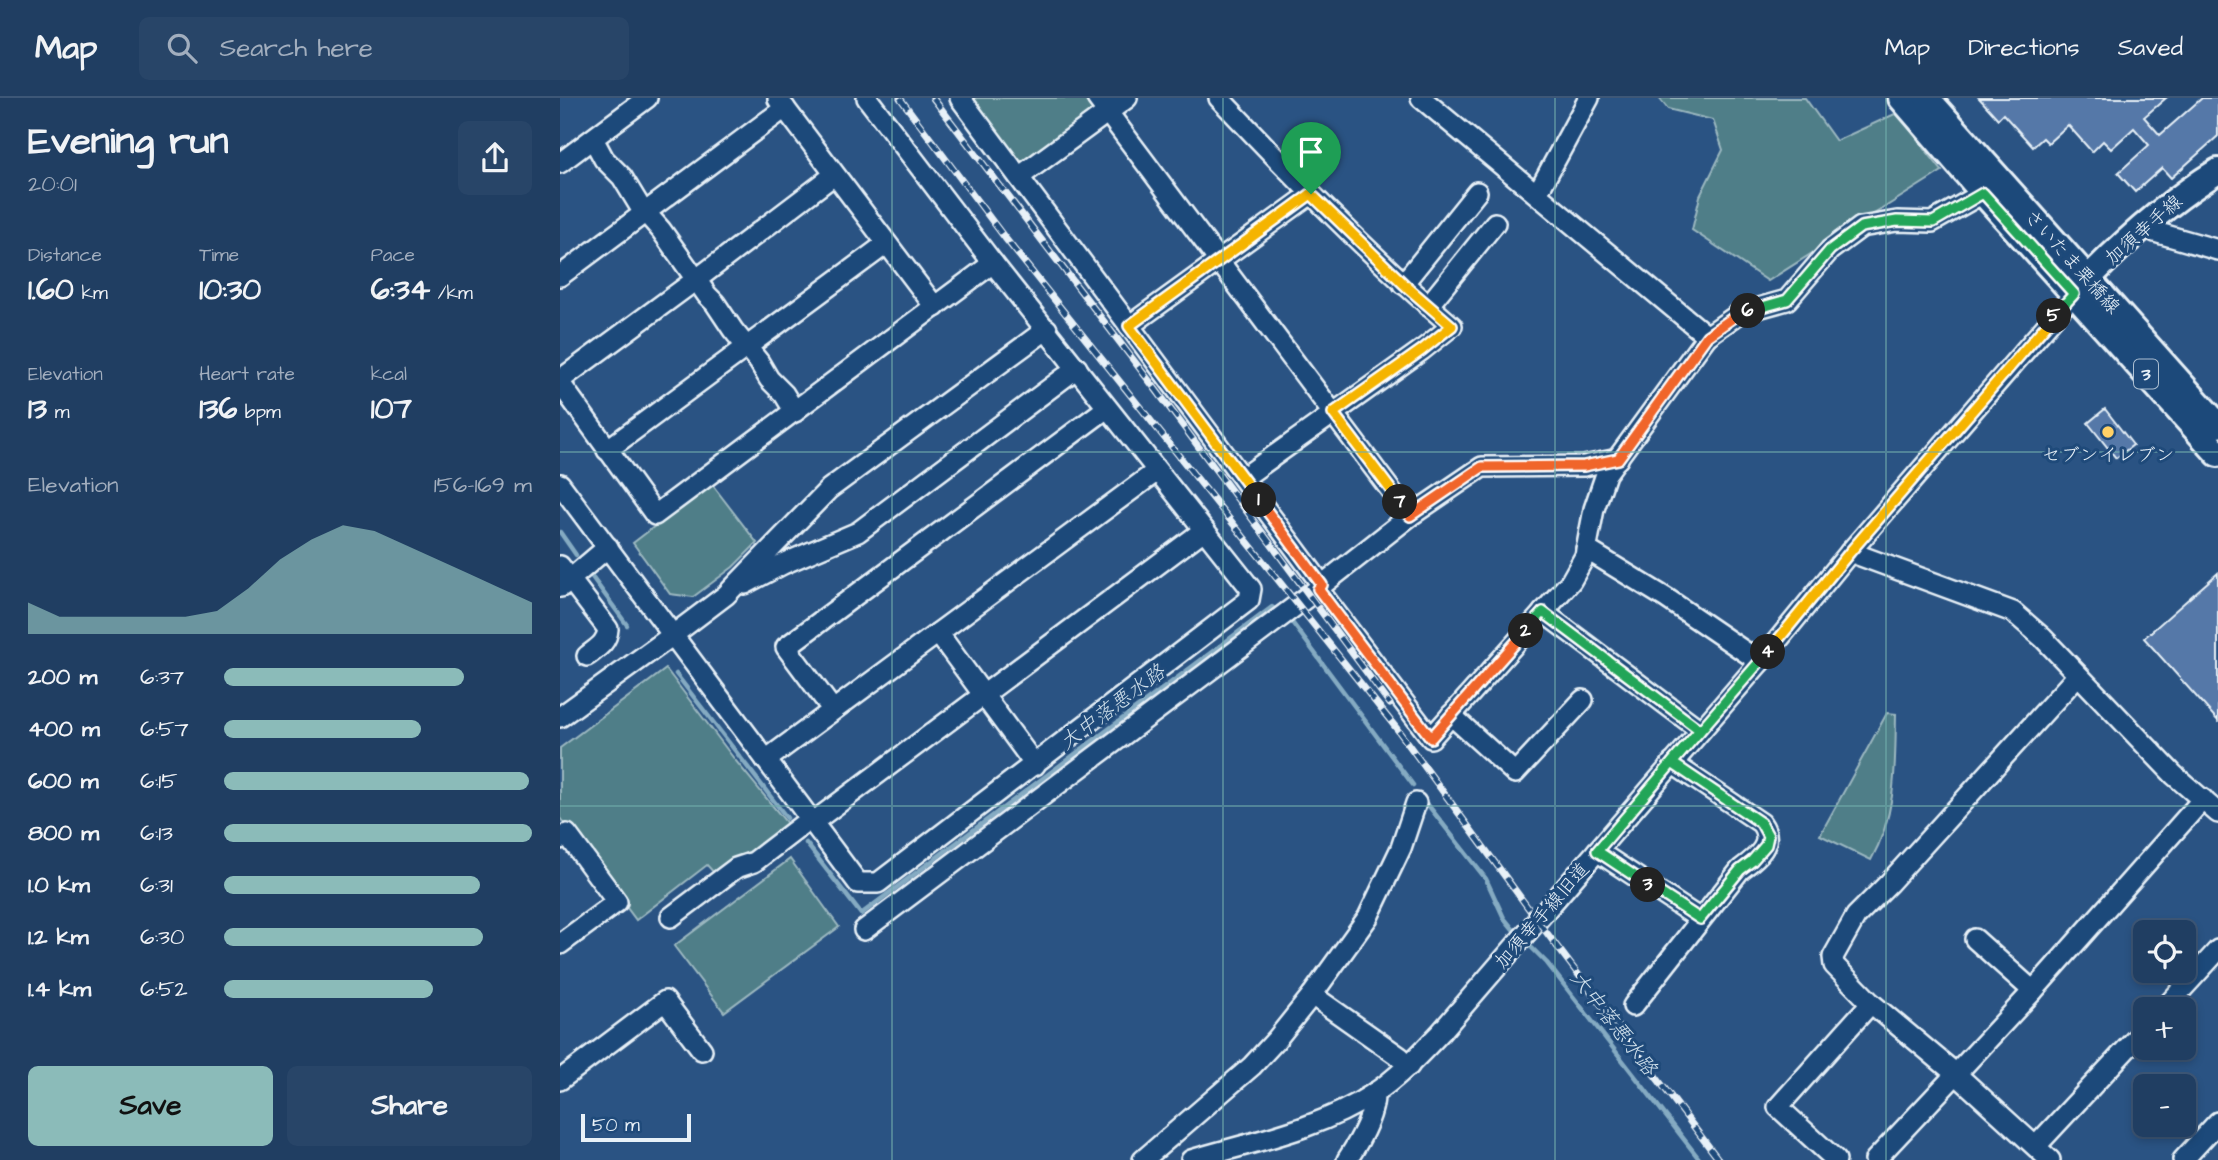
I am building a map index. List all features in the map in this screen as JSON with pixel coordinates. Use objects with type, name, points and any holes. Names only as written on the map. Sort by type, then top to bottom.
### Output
[{"type":"main road","name":"さいたま栗橋線","points":[[1901,98],[1983,193],[2081,286],[2218,425]]},
{"type":"main road","name":"さいたま栗橋線","points":[[1927,98],[2218,454]]},
{"type":"main road","name":"加須幸手線","points":[[2081,286],[2146,223],[2218,171]]},
{"type":"street","points":[[560,163],[647,98]]},
{"type":"street","points":[[560,484],[858,883],[878,883],[1250,600],[1251,589],[993,263],[867,98]]},
{"type":"street","points":[[960,98],[1243,478],[1431,738],[1571,582],[1585,556],[1594,509],[1606,474],[1707,336],[1740,313],[1787,300],[1830,250],[1861,227],[1897,221],[1933,222],[1983,193]]},
{"type":"street","points":[[1019,177],[1102,105],[1127,98]]},
{"type":"street","points":[[1219,98],[1311,194],[1403,284],[1452,326],[1243,478]]},
{"type":"street","points":[[1421,98],[1707,336]]},
{"type":"street","points":[[1537,194],[1589,98]]},
{"type":"street","points":[[560,276],[781,103],[935,307]]},
{"type":"street","points":[[1102,105],[1410,516]]},
{"type":"street","points":[[597,146],[604,159],[622,177],[645,212],[662,230],[677,255],[683,259],[795,412]]},
{"type":"street","points":[[834,175],[560,382],[655,515],[993,263]]},
{"type":"street","points":[[1403,284],[1476,192]]},
{"type":"street","points":[[1129,326],[1311,194]]},
{"type":"street","points":[[1429,306],[1495,223]]},
{"type":"street","points":[[2146,223],[2155,232],[2218,250]]},
{"type":"street","points":[[607,450],[886,244]]},
{"type":"street","name":"加須幸手線旧道","points":[[1191,1160],[1331,1116],[1374,1093],[1409,1066],[1760,662],[1850,552],[2081,286]]},
{"type":"street","points":[[726,595],[829,489],[1047,329]]},
{"type":"street","points":[[560,717],[726,595],[783,564],[858,532],[1077,368]]},
{"type":"street","points":[[832,709],[786,647],[1107,408]]},
{"type":"street","points":[[864,930],[1320,587],[1410,516],[1482,467],[1584,466],[1618,459]]},
{"type":"street","points":[[766,760],[1157,471]]},
{"type":"street","points":[[671,917],[736,868],[754,862],[811,821],[1203,530]]},
{"type":"street","points":[[560,588],[608,547]]},
{"type":"street","points":[[1586,549],[1666,598],[1760,662]]},
{"type":"street","points":[[1850,552],[2013,612],[2043,638],[2174,775],[2218,813]]},
{"type":"street","points":[[560,566],[608,629],[602,645],[587,656]]},
{"type":"street","points":[[1543,612],[1700,730]]},
{"type":"street","points":[[938,633],[1035,765]]},
{"type":"street","points":[[2077,676],[1856,916],[1833,957],[1834,965],[1871,1003],[1956,1074],[2042,1155],[2133,1044]]},
{"type":"street","points":[[1451,715],[1515,773],[1583,700]]},
{"type":"street","points":[[1633,1006],[1740,870],[1766,845],[1768,836],[1761,823],[1672,763]]},
{"type":"street","points":[[1875,1160],[2033,991],[2203,799]]},
{"type":"street","points":[[1143,1160],[1252,1066],[1276,1041],[1312,995],[1368,917],[1401,848],[1416,803]]},
{"type":"street","points":[[560,839],[567,834],[617,902],[560,944]]},
{"type":"street","points":[[1597,851],[1700,919]]},
{"type":"street","points":[[1975,939],[2033,991]]},
{"type":"street","points":[[2175,997],[2218,950]]},
{"type":"street","points":[[1312,995],[1409,1066]]},
{"type":"street","points":[[560,1080],[665,1001],[702,1050]]},
{"type":"street","points":[[1836,1160],[1778,1107],[1871,1003]]},
{"type":"street","points":[[1347,1160],[1371,1113],[1374,1093]]},
{"type":"street","points":[[2183,1160],[2218,1122]]},
{"type":"green space","points":[[970,98],[1089,98],[1096,108],[1095,116],[1020,165]]},
{"type":"green space","points":[[1659,98],[1805,98],[1836,141],[1897,113],[1942,171],[1768,281],[1692,230],[1700,196],[1723,150],[1713,120],[1668,109]]},
{"type":"green space","points":[[711,483],[757,543],[733,567],[693,597],[670,594],[633,543]]},
{"type":"green space","points":[[666,669],[790,827],[716,875],[707,865],[636,920],[560,818],[560,748]]},
{"type":"green space","points":[[1887,713],[1896,714],[1893,789],[1886,825],[1871,860],[1820,835]]},
{"type":"green space","points":[[790,859],[839,927],[724,1012],[674,946]]},
{"type":"building","points":[[1979,98],[2166,98],[2144,117],[2160,135],[2202,98],[2218,98],[2218,136],[2171,178],[2162,168],[2135,192],[2118,173],[2149,145],[2134,128],[2111,149],[2103,141],[2092,152],[2068,125],[2048,143],[2043,138],[2033,147],[2003,114],[1998,119]]},
{"type":"building","points":[[2105,409],[2133,445],[2116,458],[2088,423]]},
{"type":"building","points":[[2218,573],[2218,721],[2144,638]]},
{"type":"waterway","name":"大中落悪水路","points":[[560,532],[576,555]]},
{"type":"waterway","name":"大中落悪水路","points":[[592,577],[627,625]]},
{"type":"waterway","name":"大中落悪水路","points":[[806,843],[861,914],[1272,607],[1277,611]]},
{"type":"waterway","name":"大中落悪水路","points":[[1288,617],[1413,785]]},
{"type":"waterway","name":"大中落悪水路","points":[[676,674],[787,818]]},
{"type":"waterway","name":"大中落悪水路","points":[[1428,805],[1486,879],[1504,918],[1517,934]]},
{"type":"waterway","name":"大中落悪水路","points":[[1526,942],[1547,963],[1700,1160]]},
{"type":"railway","points":[[900,98],[1005,238],[1397,729],[1537,920],[1719,1160]]},
{"type":"railway","points":[[933,98],[1157,391],[1390,704]]},
{"type":"place","name":"セブンイレブン","points":[[2108,432]]},
{"type":"route","points":[[1983,193],[2074,294],[1850,552],[1760,662],[1672,763],[1761,823],[1768,836],[1766,845],[1740,870],[1700,919],[1597,851],[1700,730],[1543,612],[1431,738],[1318,589],[1322,585],[1129,326],[1311,194],[1407,287],[1452,326],[1333,413],[1410,516],[1482,467],[1584,466],[1618,459],[1707,336],[1740,313],[1787,300],[1830,250],[1861,227],[1897,221],[1933,222],[1983,193]]}]
